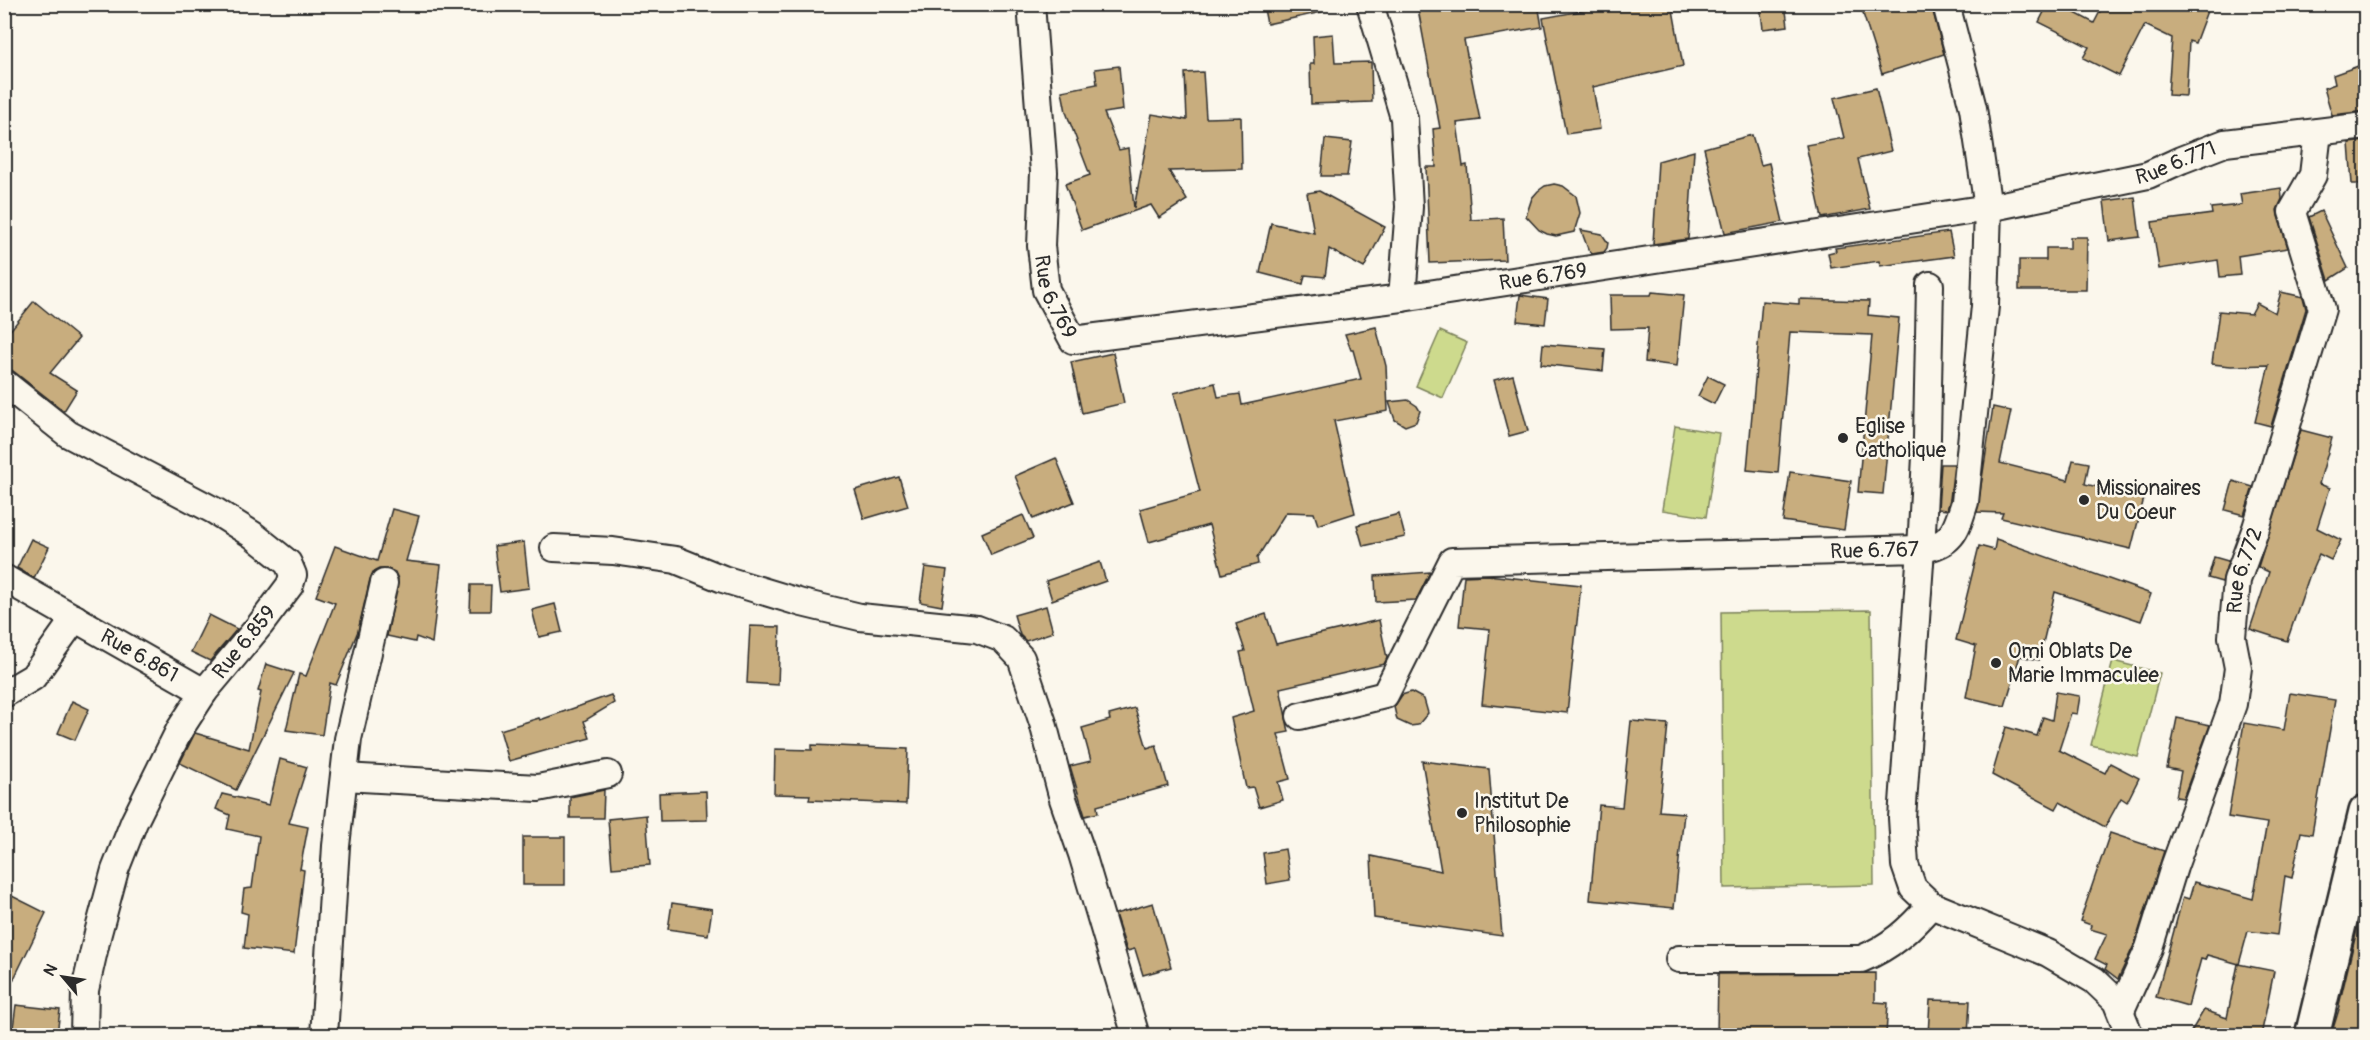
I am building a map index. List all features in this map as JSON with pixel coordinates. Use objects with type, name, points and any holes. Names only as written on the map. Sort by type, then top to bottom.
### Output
[{"type":"highway","points":[[2312,1035],[2366,812]]},
{"type":"street","name":"Rue 6.769","points":[[1031,4],[1044,172],[1041,246],[1046,290],[1072,340],[1402,298],[1988,208]]},
{"type":"street","points":[[1370,4],[1404,118],[1409,207],[1402,298]]},
{"type":"street","points":[[1930,285],[1927,438],[1921,549],[1939,547],[1955,532],[1965,502],[1984,318],[1988,208],[1973,108],[1946,4]]},
{"type":"street","name":"Rue 6.771","points":[[1988,208],[2148,175],[2225,143],[2366,126]]},
{"type":"street","name":"Rue 6.772","points":[[2121,1010],[2149,948],[2174,867],[2233,704],[2238,668],[2232,637],[2237,580],[2256,528],[2322,309],[2292,212],[2313,175],[2318,132]]},
{"type":"street","name":"Rue 6.859","points":[[4,383],[68,434],[215,511],[254,535],[288,563],[293,575],[290,585],[260,625],[204,692],[180,729],[155,776],[116,870],[85,990],[84,1035]]},
{"type":"street","points":[[554,548],[613,551],[676,560],[723,579],[802,603],[860,617],[977,629],[1003,639],[1021,658],[1043,723],[1063,799],[1082,854],[1136,1035]]},
{"type":"street","name":"Rue 6.767","points":[[1299,716],[1385,695],[1452,561],[1921,549],[1902,818],[1905,865],[1913,888],[1931,905],[2048,953],[2094,980],[2116,1001],[2130,1035]]},
{"type":"street","name":"Rue 6.861","points":[[4,578],[204,692]]},
{"type":"street","points":[[324,1035],[336,846],[348,739],[384,583]]},
{"type":"street","name":"Rue 6.861","points":[[4,694],[33,677],[75,618]]},
{"type":"street","points":[[344,777],[538,788],[608,774]]},
{"type":"street","points":[[1679,959],[1861,959],[1882,951],[1904,933],[1931,905]]},
{"type":"green space","points":[[1440,331],[1467,343],[1443,398],[1416,386]]},
{"type":"green space","points":[[1675,426],[1719,433],[1706,517],[1662,510]]},
{"type":"green space","points":[[1871,610],[1874,885],[1724,888],[1721,612]]},
{"type":"green space","points":[[2113,661],[2160,673],[2138,757],[2091,745]]},
{"type":"building","points":[[1263,4],[1321,4],[1322,12],[1267,24]]},
{"type":"building","points":[[1441,4],[1538,4],[1542,27],[1464,40],[1480,120],[1457,123],[1463,166],[1467,165],[1471,220],[1503,218],[1505,260],[1430,263],[1426,167],[1436,167],[1433,129],[1440,128],[1418,9]]},
{"type":"building","points":[[1591,4],[1672,4],[1683,66],[1593,87],[1600,129],[1566,134],[1543,18],[1592,9]]},
{"type":"building","points":[[1760,4],[1785,4],[1788,26],[1763,29]]},
{"type":"building","points":[[1860,4],[1931,4],[1944,54],[1882,74]]},
{"type":"building","points":[[2048,4],[2058,4],[2094,23],[2104,4],[2187,4],[2207,11],[2195,43],[2189,41],[2186,96],[2168,95],[2172,38],[2145,25],[2119,76],[2083,58],[2089,47],[2039,22]]},
{"type":"building","points":[[1333,34],[1335,63],[1371,62],[1372,102],[1311,104],[1310,64],[1314,64],[1313,36]]},
{"type":"building","points":[[2361,65],[2366,77],[2366,111],[2332,115],[2324,88],[2335,84],[2333,75]]},
{"type":"building","points":[[1119,66],[1123,110],[1104,113],[1119,150],[1128,148],[1134,208],[1152,114],[1187,120],[1185,73],[1203,72],[1206,118],[1241,117],[1242,169],[1169,171],[1187,200],[1159,218],[1151,205],[1082,230],[1065,184],[1090,175],[1066,112],[1062,91],[1097,84],[1095,69]]},
{"type":"building","points":[[1876,88],[1891,151],[1858,159],[1870,209],[1822,218],[1806,145],[1844,138],[1834,98]]},
{"type":"building","points":[[1752,135],[1761,165],[1769,163],[1783,222],[1725,233],[1704,148]]},
{"type":"building","points":[[1325,139],[1352,142],[1347,176],[1321,176]]},
{"type":"building","points":[[2366,141],[2366,184],[2352,184],[2349,143]]},
{"type":"building","points":[[1694,151],[1688,239],[1653,244],[1658,161]]},
{"type":"building","points":[[1554,184],[1563,186],[1576,196],[1580,213],[1574,232],[1556,236],[1539,230],[1526,216],[1532,198],[1538,191]]},
{"type":"building","points":[[2281,188],[2282,199],[2277,210],[2288,248],[2238,256],[2240,275],[2220,277],[2218,260],[2159,269],[2152,222],[2212,214],[2211,208],[2242,205],[2240,194]]},
{"type":"building","points":[[1319,191],[1385,227],[1364,268],[1329,249],[1325,277],[1305,275],[1303,284],[1260,273],[1271,223],[1314,233],[1307,193]]},
{"type":"building","points":[[2135,197],[2140,237],[2109,241],[2104,201]]},
{"type":"building","points":[[2321,211],[2348,268],[2329,280],[2309,217]]},
{"type":"building","points":[[1581,230],[1602,234],[1608,243],[1604,252],[1592,254]]},
{"type":"building","points":[[1949,232],[1954,256],[1880,266],[1879,261],[1831,268],[1828,253],[1836,251],[1835,248]]},
{"type":"building","points":[[2070,237],[2087,237],[2086,290],[2019,290],[2019,260],[2046,260],[2046,248],[2070,248]]},
{"type":"building","points":[[1652,292],[1684,295],[1677,366],[1645,362],[1648,328],[1611,329],[1610,295],[1651,295]]},
{"type":"building","points":[[2281,292],[2303,297],[2306,309],[2271,426],[2255,422],[2269,365],[2212,364],[2219,311],[2251,314],[2257,303],[2275,313]]},
{"type":"building","points":[[1520,295],[1548,299],[1545,324],[1517,321]]},
{"type":"building","points":[[1799,299],[1869,301],[1868,315],[1899,318],[1883,494],[1858,492],[1872,335],[1790,332],[1778,473],[1747,470],[1762,301],[1799,304]]},
{"type":"building","points":[[34,301],[79,338],[50,373],[77,390],[64,411],[13,371],[4,368],[4,338]]},
{"type":"building","points":[[1376,327],[1386,366],[1388,411],[1334,421],[1355,513],[1318,525],[1314,513],[1286,512],[1257,558],[1258,564],[1222,574],[1209,525],[1149,542],[1140,509],[1200,492],[1174,393],[1215,383],[1218,397],[1240,394],[1242,405],[1361,379],[1353,350],[1345,334]]},
{"type":"building","points":[[1543,344],[1605,349],[1603,371],[1541,364]]},
{"type":"building","points":[[1113,353],[1124,403],[1082,413],[1071,362]]},
{"type":"building","points":[[1513,375],[1528,431],[1509,436],[1494,380]]},
{"type":"building","points":[[1708,376],[1724,384],[1714,404],[1698,396]]},
{"type":"building","points":[[1408,400],[1420,411],[1416,422],[1405,426],[1395,420],[1389,402]]},
{"type":"building","points":[[1993,407],[2011,411],[2000,463],[2068,480],[2073,460],[2089,463],[2085,484],[2144,498],[2131,549],[2001,518],[2003,513],[1977,512]]},
{"type":"building","points":[[2301,430],[2332,438],[2319,484],[2330,488],[2317,528],[2341,540],[2331,560],[2319,554],[2287,641],[2250,629],[2269,572],[2258,567]]},
{"type":"building","points":[[1056,458],[1074,502],[1033,519],[1015,476]]},
{"type":"building","points":[[1941,464],[1954,464],[1947,510],[1938,509]]},
{"type":"building","points":[[1790,472],[1851,481],[1844,530],[1783,521]]},
{"type":"building","points":[[899,477],[908,506],[864,519],[855,490]]},
{"type":"building","points":[[2233,481],[2253,487],[2244,515],[2225,510]]},
{"type":"building","points":[[392,509],[419,516],[406,561],[441,565],[432,643],[416,637],[415,642],[387,636],[398,579],[395,572],[388,569],[373,572],[358,631],[336,685],[330,683],[322,735],[286,730],[299,674],[306,676],[335,603],[316,596],[335,546],[377,561]]},
{"type":"building","points":[[1399,514],[1405,537],[1363,546],[1357,525]]},
{"type":"building","points":[[1023,515],[1033,538],[991,555],[982,533]]},
{"type":"building","points":[[31,539],[49,547],[34,578],[17,568]]},
{"type":"building","points":[[1996,539],[2151,594],[2141,621],[2055,592],[2039,660],[2020,656],[2005,706],[1966,697],[1976,646],[1956,640],[1979,546],[1994,550]]},
{"type":"building","points":[[524,542],[529,588],[500,592],[494,546]]},
{"type":"building","points":[[2214,557],[2228,561],[2222,582],[2208,578]]},
{"type":"building","points":[[1100,562],[1106,581],[1052,600],[1046,581]]},
{"type":"building","points":[[925,567],[947,570],[942,606],[920,602]]},
{"type":"building","points":[[1430,572],[1416,600],[1376,602],[1375,576]]},
{"type":"building","points":[[1487,575],[1581,585],[1567,713],[1482,704],[1490,629],[1459,626],[1464,576]]},
{"type":"building","points":[[471,585],[491,585],[490,611],[470,611]]},
{"type":"building","points":[[555,604],[562,632],[539,637],[532,610]]},
{"type":"building","points":[[1046,606],[1053,632],[1026,641],[1020,635],[1014,615]]},
{"type":"building","points":[[1266,614],[1276,644],[1379,620],[1387,658],[1384,664],[1280,688],[1289,732],[1278,734],[1290,779],[1278,782],[1283,800],[1259,807],[1253,787],[1246,788],[1231,718],[1254,711],[1240,652],[1245,651],[1236,624]]},
{"type":"building","points":[[209,615],[237,629],[210,661],[191,652]]},
{"type":"building","points":[[750,626],[780,627],[778,685],[747,683]]},
{"type":"building","points":[[266,664],[294,673],[236,790],[180,763],[195,733],[249,749],[261,692],[258,691]]},
{"type":"building","points":[[1411,692],[1424,699],[1428,713],[1418,725],[1410,726],[1397,720],[1394,707],[1402,695]]},
{"type":"building","points":[[2056,692],[2080,696],[2077,714],[2071,713],[2059,750],[2105,773],[2110,763],[2139,778],[2127,802],[2121,798],[2105,827],[2060,802],[2056,809],[1992,775],[2006,727],[2037,736],[2043,717],[2052,720]]},
{"type":"building","points":[[2290,693],[2335,700],[2312,834],[2301,832],[2292,878],[2285,876],[2277,935],[2248,931],[2239,964],[2207,955],[2205,960],[2201,959],[2188,1006],[2156,997],[2183,897],[2189,899],[2194,882],[2253,899],[2267,823],[2228,817],[2244,723],[2284,730]]},
{"type":"building","points":[[611,695],[614,703],[584,721],[590,738],[509,761],[500,730],[539,718],[540,720]]},
{"type":"building","points":[[72,701],[89,709],[75,740],[58,733]]},
{"type":"building","points":[[1135,708],[1147,748],[1156,745],[1168,786],[1097,806],[1098,813],[1085,816],[1070,766],[1091,761],[1082,728],[1110,720],[1109,715]]},
{"type":"building","points":[[2177,718],[2210,725],[2183,798],[2176,797],[2181,771],[2167,768]]},
{"type":"building","points":[[1631,721],[1668,724],[1659,811],[1684,813],[1674,908],[1590,900],[1599,805],[1622,807]]},
{"type":"building","points":[[812,745],[908,749],[906,804],[809,800],[810,795],[774,794],[775,749],[812,750]]},
{"type":"building","points":[[280,759],[307,767],[289,823],[308,827],[300,869],[304,870],[294,954],[244,948],[248,914],[241,912],[244,889],[252,888],[259,836],[227,829],[230,815],[216,809],[222,794],[269,805]]},
{"type":"building","name":"Institut De Philosophie","points":[[1422,761],[1489,769],[1502,936],[1374,918],[1371,856],[1441,871]]},
{"type":"building","points":[[604,790],[603,818],[570,818],[570,797]]},
{"type":"building","points":[[706,791],[707,820],[660,821],[659,793]]},
{"type":"building","points":[[646,815],[650,865],[612,868],[608,819]]},
{"type":"building","points":[[2110,833],[2164,851],[2135,943],[2118,979],[2105,969],[2107,965],[2095,959],[2107,934],[2090,929],[2091,925],[2080,921]]},
{"type":"building","points":[[523,837],[565,837],[565,885],[523,885]]},
{"type":"building","points":[[1285,849],[1290,880],[1267,884],[1263,853]]},
{"type":"building","points":[[4,892],[46,913],[4,999]]},
{"type":"building","points":[[672,903],[712,909],[708,935],[668,929]]},
{"type":"building","points":[[1153,903],[1171,967],[1143,975],[1135,949],[1127,951],[1115,914]]},
{"type":"building","points":[[2362,909],[2366,910],[2366,1035],[2331,1035],[2340,1006]]},
{"type":"building","points":[[2238,964],[2274,971],[2262,1031],[2268,1035],[2189,1035],[2204,1010],[2227,1018]]},
{"type":"building","points":[[1875,973],[1875,1002],[1888,1003],[1886,1035],[1717,1035],[1718,974]]},
{"type":"building","points":[[1930,1000],[1970,1001],[1968,1035],[1928,1035]]},
{"type":"building","points":[[16,1005],[60,1010],[57,1035],[12,1035]]},
{"type":"place","name":"Eglise Catholique","points":[[1843,438]]},
{"type":"place","name":"Missionaires Du Coeur","points":[[2084,500]]},
{"type":"place","name":"Omi Oblats De Marie Immaculee","points":[[1996,663]]},
{"type":"place","name":"Institut De Philosophie","points":[[1462,813]]}]
